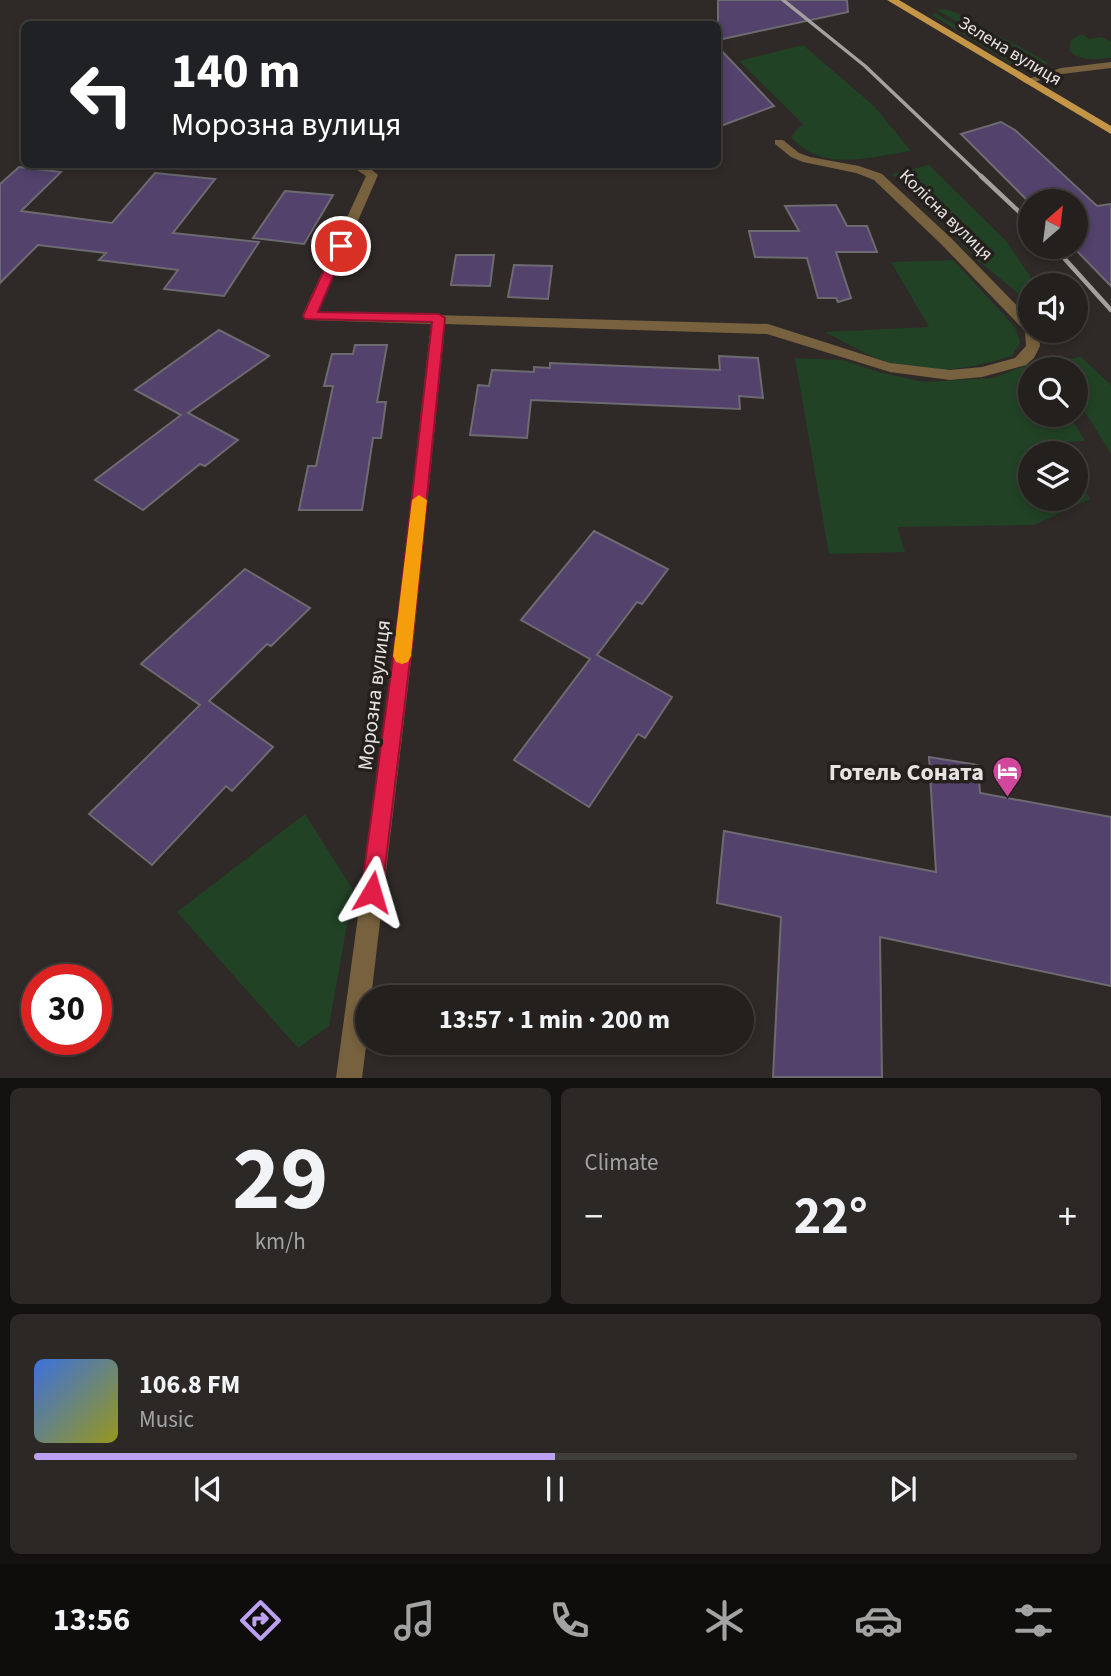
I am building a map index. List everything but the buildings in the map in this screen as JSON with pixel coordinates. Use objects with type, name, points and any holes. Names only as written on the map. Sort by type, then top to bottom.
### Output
[{"type":"main road","name":"Зелена вулиця","points":[[892,0],[1111,131]]},
{"type":"street","points":[[1027,81],[1061,71],[1111,65]]},
{"type":"street","name":"Колісна вулиця","points":[[779,142],[807,160],[859,170],[878,177],[975,269],[1018,316]]},
{"type":"street","points":[[362,168],[372,175],[309,316],[439,318]]},
{"type":"street","name":"Колісна вулиця","points":[[439,318],[768,328],[873,364],[935,377],[978,374],[1022,361],[1031,353],[1034,343]]},
{"type":"street","name":"Морозна вулиця","points":[[349,1077],[405,636],[439,318]]},
{"type":"green space","points":[[937,10],[958,13],[1047,62],[1047,69],[1040,70]]},
{"type":"green space","points":[[935,13],[1033,71],[1015,66],[932,15]]},
{"type":"green space","points":[[1082,34],[1089,39],[1102,37],[1111,42],[1111,58],[1089,59],[1073,54],[1069,50],[1071,40]]},
{"type":"green space","points":[[803,45],[874,106],[911,151],[863,159],[832,159],[817,155],[791,137],[804,125],[739,61]]},
{"type":"green space","points":[[929,165],[1006,241],[1028,273],[1018,273],[1018,293],[980,262],[892,174]]},
{"type":"green space","points":[[953,260],[1015,327],[1019,343],[1012,356],[953,369],[909,369],[876,358],[825,332],[929,327],[891,262]]},
{"type":"green space","points":[[795,358],[843,360],[878,372],[924,382],[994,378],[1018,368],[1018,427],[1076,427],[1085,441],[1018,441],[1018,511],[1064,511],[1034,525],[897,527],[905,552],[829,554]]},
{"type":"green space","points":[[1088,364],[1111,385],[1111,454],[1088,417]]},
{"type":"green space","points":[[305,814],[353,890],[329,1026],[298,1048],[177,912]]},
{"type":"railway","points":[[783,0],[865,66],[983,178]]},
{"type":"railway","points":[[981,176],[1018,211]]},
{"type":"railway","points":[[1065,259],[1111,310]]},
{"type":"slow traffic","points":[[402,656],[419,500]]},
{"type":"place","name":"Готель Соната","points":[[1007,799]]},
{"type":"route","points":[[341,246],[309,316],[439,318],[405,636],[372,892]]}]
